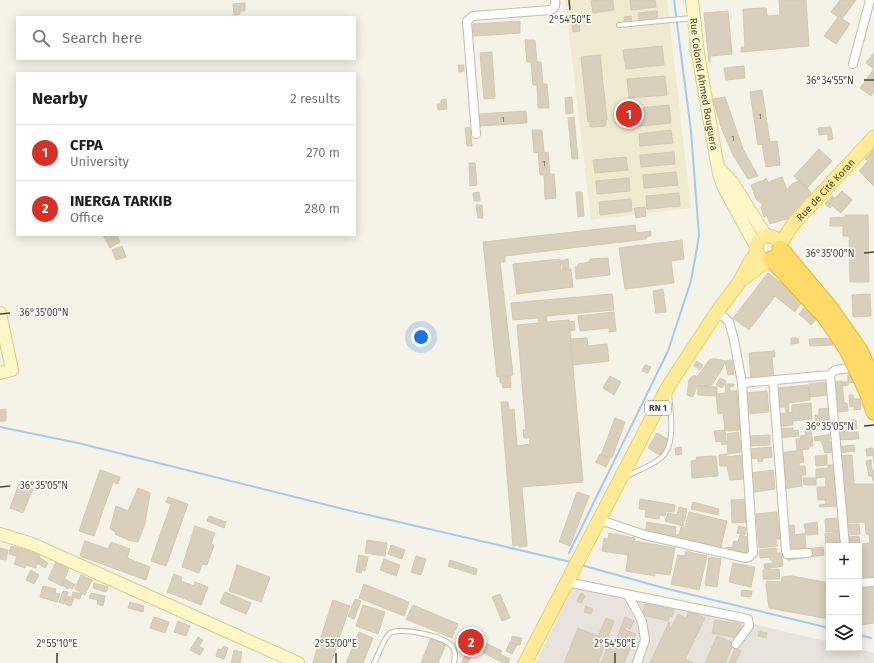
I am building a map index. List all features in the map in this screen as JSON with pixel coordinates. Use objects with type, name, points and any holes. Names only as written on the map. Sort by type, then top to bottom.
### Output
[{"type":"highway","points":[[773,247],[837,334],[854,352],[871,386],[874,412]]},
{"type":"main road","name":"Rue de Cité Koran","points":[[773,247],[874,137]]},
{"type":"main road","points":[[760,239],[773,247],[761,258],[757,249],[760,239]]},
{"type":"main road","name":"RN 1","points":[[525,663],[669,385],[717,312],[740,282],[773,247]]},
{"type":"main road","name":"RN 1","points":[[740,282],[757,249]]},
{"type":"street","points":[[476,134],[466,21],[473,16],[551,10],[556,4],[555,0]]},
{"type":"street","name":"Rue Colonel Ahmed Bouguera","points":[[692,0],[698,54],[718,167],[724,188],[757,249]]},
{"type":"street","points":[[853,64],[870,0]]},
{"type":"street","points":[[718,167],[728,176],[773,247]]},
{"type":"street","points":[[600,520],[645,535],[746,558],[750,556],[753,550],[742,383],[729,322],[717,312]]},
{"type":"street","points":[[0,313],[12,370],[0,372]]},
{"type":"street","points":[[742,383],[830,375],[835,370],[843,368],[874,365]]},
{"type":"street","points":[[830,375],[845,543]]},
{"type":"street","points":[[773,380],[786,550],[787,554],[808,553]]},
{"type":"street","points":[[0,534],[32,544],[282,660],[298,663]]},
{"type":"street","points":[[568,580],[628,595],[748,619],[749,626],[736,644]]},
{"type":"street","points":[[862,583],[874,582]]},
{"type":"street","points":[[628,595],[642,621],[646,640],[637,663]]},
{"type":"lane","points":[[619,25],[694,18]]},
{"type":"lane","points":[[620,480],[661,458],[668,450],[671,437],[669,385]]},
{"type":"lane","points":[[374,663],[387,637],[391,633],[400,631],[430,635],[444,640],[453,647],[455,653],[454,663]]},
{"type":"shaded area","points":[[565,0],[667,0],[691,208],[591,220]]},
{"type":"shaded area","points":[[575,581],[826,641],[826,651],[862,650],[874,653],[874,663],[536,663]]},
{"type":"building","points":[[613,0],[614,10],[593,13],[591,1]]},
{"type":"building","points":[[630,0],[655,0],[656,7],[631,10]]},
{"type":"building","points":[[779,0],[806,0],[809,46],[741,52],[741,47],[745,47],[743,9],[766,8],[767,16],[780,15]]},
{"type":"building","points":[[840,0],[856,0],[842,19],[850,24],[836,44],[824,36],[838,17],[831,12]]},
{"type":"building","points":[[245,3],[245,11],[240,11],[240,14],[234,15],[233,4]]},
{"type":"building","points":[[657,11],[658,21],[639,23],[638,13]]},
{"type":"building","points":[[728,11],[732,54],[710,56],[709,62],[704,13]]},
{"type":"building","points":[[631,16],[632,26],[625,27],[624,17]]},
{"type":"building","points":[[520,21],[520,33],[474,36],[473,24]]},
{"type":"building","points":[[579,24],[580,31],[573,32],[572,25]]},
{"type":"building","points":[[525,40],[535,40],[537,62],[541,62],[543,84],[547,84],[549,108],[538,108],[537,85],[533,85],[531,62],[527,62]]},
{"type":"building","points":[[662,46],[664,65],[626,69],[623,50]]},
{"type":"building","points":[[492,52],[495,98],[484,99],[480,53]]},
{"type":"building","points":[[874,53],[874,69],[866,63]]},
{"type":"building","points":[[600,55],[607,120],[588,122],[581,57]]},
{"type":"building","points":[[458,65],[464,65],[464,71],[459,72]]},
{"type":"building","points":[[744,66],[745,78],[726,80],[724,68]]},
{"type":"building","points":[[874,69],[874,92],[871,96],[860,88]]},
{"type":"building","points":[[665,76],[667,95],[629,98],[627,79]]},
{"type":"building","points":[[762,90],[770,142],[777,141],[780,165],[766,167],[762,144],[758,145],[750,92]]},
{"type":"building","points":[[572,97],[573,113],[566,114],[565,98]]},
{"type":"building","points":[[725,97],[743,149],[758,176],[748,179],[733,155],[721,127],[713,99]]},
{"type":"building","points":[[446,99],[447,109],[438,110],[437,104],[441,104],[441,100]]},
{"type":"building","points":[[669,105],[671,123],[632,127],[630,109]]},
{"type":"building","points":[[526,111],[527,123],[480,126],[479,114]]},
{"type":"building","points":[[574,117],[578,159],[572,159],[568,118]]},
{"type":"building","points":[[606,121],[606,126],[590,127],[590,123]]},
{"type":"building","points":[[470,127],[472,146],[467,146],[465,128]]},
{"type":"building","points":[[831,127],[833,139],[828,140],[828,134],[819,135],[818,128]]},
{"type":"building","points":[[532,130],[542,130],[544,153],[548,152],[550,174],[554,174],[556,198],[545,199],[544,175],[540,175],[538,152],[534,153]]},
{"type":"building","points":[[671,130],[673,143],[640,146],[639,134]]},
{"type":"building","points":[[819,149],[832,161],[807,188],[794,176]]},
{"type":"building","points":[[874,149],[874,186],[859,171],[868,161],[865,159]]},
{"type":"building","points":[[674,152],[675,164],[641,167],[640,155]]},
{"type":"building","points":[[626,157],[628,170],[595,173],[593,160]]},
{"type":"building","points":[[469,163],[475,163],[477,185],[470,186]]},
{"type":"building","points":[[676,172],[678,185],[644,188],[643,175]]},
{"type":"building","points":[[782,177],[787,190],[792,184],[799,181],[810,191],[812,196],[792,214],[793,217],[770,224],[767,216],[764,217],[761,207],[763,205],[756,199],[751,185],[766,178],[769,183]]},
{"type":"building","points":[[629,178],[630,191],[597,194],[596,181]]},
{"type":"building","points":[[842,191],[852,200],[841,213],[832,206],[830,208],[825,204],[832,196],[835,198]]},
{"type":"building","points":[[479,192],[480,201],[474,201],[473,193]]},
{"type":"building","points":[[576,192],[582,192],[584,216],[578,217]]},
{"type":"building","points":[[679,193],[680,206],[647,209],[646,196]]},
{"type":"building","points":[[631,199],[632,211],[600,215],[599,202]]},
{"type":"building","points":[[476,205],[482,205],[483,218],[478,218]]},
{"type":"building","points":[[645,207],[646,216],[636,218],[634,208]]},
{"type":"building","points":[[845,215],[868,215],[869,282],[850,282],[849,236],[843,236],[843,226],[830,226],[830,218],[845,217]]},
{"type":"building","points":[[635,225],[636,233],[651,231],[651,236],[646,237],[646,239],[505,256],[505,262],[500,262],[513,375],[497,377],[483,242]]},
{"type":"building","points":[[104,236],[117,236],[120,242],[110,248]]},
{"type":"building","points":[[682,240],[684,259],[671,261],[674,283],[625,289],[619,248]]},
{"type":"building","points":[[122,246],[126,257],[116,260],[112,250]]},
{"type":"building","points":[[608,258],[610,275],[576,279],[575,267],[578,267],[578,264],[590,262],[590,259]]},
{"type":"building","points":[[560,259],[561,270],[571,269],[573,287],[517,294],[513,264]]},
{"type":"building","points":[[568,259],[569,268],[563,269],[561,261]]},
{"type":"building","points":[[768,273],[803,300],[795,312],[775,296],[749,330],[733,318]]},
{"type":"building","points":[[663,289],[666,312],[656,313],[653,291]]},
{"type":"building","points":[[612,294],[614,310],[546,316],[547,322],[569,320],[583,482],[522,487],[527,546],[513,546],[501,402],[508,402],[509,409],[514,409],[517,446],[530,444],[529,438],[524,438],[523,430],[526,430],[517,325],[539,323],[538,318],[513,320],[511,303]]},
{"type":"building","points":[[870,294],[871,316],[853,317],[852,295]]},
{"type":"building","points":[[804,308],[816,319],[811,325],[799,314]]},
{"type":"building","points":[[614,312],[616,331],[609,332],[609,328],[580,331],[578,316]]},
{"type":"building","points":[[574,321],[575,330],[570,331],[569,322]]},
{"type":"building","points":[[587,338],[588,346],[607,344],[609,361],[573,365],[570,339]]},
{"type":"building","points":[[791,338],[798,338],[799,343],[791,344]]},
{"type":"building","points":[[833,338],[833,345],[810,346],[809,339]]},
{"type":"building","points":[[775,351],[775,357],[772,357],[774,379],[751,381],[749,353]]},
{"type":"building","points":[[710,359],[725,361],[712,385],[697,386],[693,397],[687,395],[689,380],[692,376],[698,376]]},
{"type":"building","points":[[732,360],[734,374],[728,375],[725,361]]},
{"type":"building","points":[[696,361],[703,365],[700,370],[694,366]]},
{"type":"building","points":[[645,365],[651,367],[648,373],[642,371]]},
{"type":"building","points":[[848,374],[855,374],[855,382],[842,386],[842,382],[848,382]]},
{"type":"building","points":[[510,376],[511,387],[503,388],[502,383],[500,383],[500,377]]},
{"type":"building","points":[[610,376],[621,382],[614,395],[603,388]]},
{"type":"building","points":[[720,378],[726,381],[722,388],[716,385]]},
{"type":"building","points":[[842,381],[844,403],[847,403],[848,411],[836,412],[834,382]]},
{"type":"building","points":[[827,382],[828,395],[810,397],[809,384]]},
{"type":"building","points":[[725,384],[734,384],[734,386],[729,387],[730,391],[737,391],[740,430],[725,431],[723,413],[718,414],[716,394],[726,393]]},
{"type":"building","points":[[808,385],[810,400],[788,403],[789,413],[792,412],[792,405],[811,403],[812,419],[793,421],[793,425],[777,427],[776,414],[786,413],[785,407],[780,407],[778,388]]},
{"type":"building","points":[[698,386],[717,387],[717,396],[698,395]]},
{"type":"building","points":[[767,391],[769,412],[746,414],[745,393]]},
{"type":"building","points":[[849,395],[853,395],[854,399],[860,399],[861,409],[854,410],[854,406],[850,407]]},
{"type":"building","points":[[831,408],[832,421],[816,422],[815,415],[819,415],[819,409]]},
{"type":"building","points":[[6,409],[6,421],[0,421],[0,410]]},
{"type":"building","points":[[615,418],[625,422],[612,458],[601,455]]},
{"type":"building","points":[[851,420],[856,420],[857,429],[853,429],[853,432],[858,432],[859,439],[838,440],[837,432],[852,430]]},
{"type":"building","points":[[793,428],[793,431],[798,430],[799,436],[777,438],[776,429]]},
{"type":"building","points":[[811,429],[813,446],[808,446],[809,449],[797,450],[796,439],[801,439],[800,436],[806,435],[805,430]]},
{"type":"building","points":[[725,430],[726,441],[728,441],[727,434],[738,432],[740,441],[742,441],[743,452],[728,454],[727,444],[722,445],[721,441],[716,442],[714,431]]},
{"type":"building","points":[[657,433],[669,440],[660,455],[648,448]]},
{"type":"building","points":[[832,434],[833,438],[829,439],[829,442],[832,442],[833,452],[825,453],[821,440],[815,441],[814,437]]},
{"type":"building","points":[[770,435],[770,445],[749,446],[749,436]]},
{"type":"building","points":[[854,445],[855,451],[839,453],[838,447]]},
{"type":"building","points":[[681,447],[682,454],[676,455],[675,448]]},
{"type":"building","points":[[771,447],[772,457],[763,458],[763,461],[758,462],[758,458],[751,459],[750,449]]},
{"type":"building","points":[[873,448],[874,463],[873,455],[867,456],[866,449]]},
{"type":"building","points":[[802,450],[804,462],[799,463],[799,466],[805,466],[806,475],[801,475],[802,486],[782,489],[779,465],[785,464],[784,459],[780,460],[779,453]]},
{"type":"building","points":[[600,454],[610,459],[606,467],[596,462]]},
{"type":"building","points":[[727,454],[727,457],[743,455],[745,479],[730,480],[727,466],[720,466],[719,455]]},
{"type":"building","points":[[827,455],[827,465],[816,466],[815,456]]},
{"type":"building","points":[[852,455],[854,484],[874,484],[874,583],[862,581],[862,544],[870,543],[869,534],[866,534],[865,522],[844,523],[840,456]]},
{"type":"building","points":[[716,456],[718,476],[692,478],[691,461],[697,460],[696,457]]},
{"type":"building","points":[[871,460],[872,470],[874,470],[874,481],[872,476],[869,476],[866,461]]},
{"type":"building","points":[[828,465],[836,465],[838,506],[819,507],[819,505],[826,504],[825,500],[818,500],[817,487],[826,487],[825,477],[816,478],[816,469],[828,468]]},
{"type":"building","points":[[100,470],[120,477],[118,484],[113,482],[94,536],[79,531]]},
{"type":"building","points":[[773,470],[775,489],[754,492],[751,473]]},
{"type":"building","points":[[803,478],[816,478],[816,485],[804,485]]},
{"type":"building","points":[[19,484],[33,489],[23,513],[10,508]]},
{"type":"building","points":[[138,488],[150,493],[145,524],[138,542],[128,540],[115,534],[116,532],[110,529],[116,506],[128,511]]},
{"type":"building","points":[[577,492],[589,496],[570,546],[559,542]]},
{"type":"building","points":[[168,497],[188,504],[166,566],[151,561],[171,504],[166,502]]},
{"type":"building","points":[[640,499],[675,505],[674,512],[666,511],[665,516],[660,515],[659,519],[645,517],[646,510],[639,509]]},
{"type":"building","points":[[749,499],[750,522],[732,523],[731,500]]},
{"type":"building","points":[[693,502],[719,509],[718,515],[691,509]]},
{"type":"building","points":[[679,507],[687,509],[683,526],[665,521],[668,513],[677,515]]},
{"type":"building","points":[[689,512],[727,521],[720,551],[645,533],[647,522],[676,527],[675,534],[679,535],[681,527],[685,527]]},
{"type":"building","points":[[777,512],[780,539],[776,539],[777,546],[759,548],[756,514]]},
{"type":"building","points":[[209,516],[226,522],[224,528],[207,521]]},
{"type":"building","points":[[840,518],[841,531],[826,532],[825,519]]},
{"type":"building","points":[[817,522],[818,534],[805,535],[806,549],[823,547],[824,555],[788,560],[784,526],[794,525],[795,535],[806,533],[804,524]]},
{"type":"building","points":[[859,524],[860,534],[846,535],[846,525]]},
{"type":"building","points":[[195,526],[215,533],[211,544],[214,545],[207,565],[202,564],[199,573],[182,567]]},
{"type":"building","points":[[739,526],[746,528],[745,535],[737,533]]},
{"type":"building","points":[[840,532],[842,543],[826,543],[826,545],[825,534]]},
{"type":"building","points":[[609,533],[635,538],[634,541],[675,548],[670,575],[655,573],[655,576],[626,571],[628,555],[602,551],[604,538],[608,539]]},
{"type":"building","points":[[740,535],[751,538],[747,558],[725,553],[727,547],[732,548],[734,541],[738,542]]},
{"type":"building","points":[[859,536],[860,543],[848,543],[848,537]]},
{"type":"building","points":[[367,540],[387,543],[385,556],[365,553]]},
{"type":"building","points":[[85,541],[108,549],[111,542],[130,549],[127,558],[150,567],[146,580],[80,556]]},
{"type":"building","points":[[391,545],[405,550],[402,559],[388,554]]},
{"type":"building","points":[[11,546],[19,548],[16,556],[9,554]]},
{"type":"building","points":[[0,548],[8,550],[6,560],[0,559]]},
{"type":"building","points":[[20,548],[40,555],[36,568],[26,565],[25,568],[14,564]]},
{"type":"building","points":[[776,548],[777,553],[781,553],[783,566],[765,569],[764,564],[773,563],[773,560],[770,560],[770,557],[760,558],[759,550]]},
{"type":"building","points":[[686,551],[707,556],[699,590],[671,584],[678,555],[685,556]]},
{"type":"building","points":[[359,555],[368,557],[365,571],[362,570],[361,573],[356,572]]},
{"type":"building","points":[[416,556],[426,559],[421,575],[411,572]]},
{"type":"building","points":[[709,557],[721,559],[717,587],[705,585]]},
{"type":"building","points":[[40,558],[48,563],[45,568],[37,563]]},
{"type":"building","points":[[384,559],[400,565],[396,576],[380,570]]},
{"type":"building","points":[[450,560],[477,569],[476,575],[448,566]]},
{"type":"building","points":[[56,562],[69,568],[62,586],[48,579]]},
{"type":"building","points":[[733,563],[755,567],[751,587],[729,582]]},
{"type":"building","points":[[237,565],[270,577],[261,602],[229,591]]},
{"type":"building","points":[[779,569],[780,579],[763,579],[763,570]]},
{"type":"building","points":[[31,570],[39,575],[34,584],[26,580]]},
{"type":"building","points":[[174,574],[182,577],[181,581],[194,586],[195,582],[208,587],[201,605],[167,592]]},
{"type":"building","points":[[81,575],[92,580],[85,595],[75,589]]},
{"type":"building","points":[[792,576],[826,582],[826,618],[769,608],[766,585],[767,581],[781,582],[782,577]]},
{"type":"building","points":[[65,579],[75,585],[72,589],[69,587],[68,589],[62,585]]},
{"type":"building","points":[[94,583],[108,587],[106,592],[93,588]]},
{"type":"building","points":[[364,584],[409,602],[404,616],[359,598]]},
{"type":"building","points":[[873,585],[874,623],[862,625],[862,586]]},
{"type":"building","points":[[43,586],[56,589],[55,593],[60,594],[57,602],[40,597]]},
{"type":"building","points":[[742,590],[752,591],[751,597],[741,596]]},
{"type":"building","points":[[63,591],[68,592],[64,604],[59,602]]},
{"type":"building","points":[[73,592],[82,594],[80,599],[72,597]]},
{"type":"building","points":[[225,592],[251,603],[246,614],[220,603]]},
{"type":"building","points":[[91,593],[105,596],[103,606],[97,604],[98,600],[89,598]]},
{"type":"building","points":[[581,593],[585,596],[581,603],[577,601]]},
{"type":"building","points":[[500,594],[510,618],[502,621],[492,597]]},
{"type":"building","points":[[68,596],[74,598],[71,606],[65,604]]},
{"type":"building","points":[[355,599],[361,601],[354,619],[348,616]]},
{"type":"building","points":[[333,600],[350,606],[331,663],[314,663],[313,662]]},
{"type":"building","points":[[130,602],[144,606],[143,612],[128,608]]},
{"type":"building","points":[[645,604],[674,610],[672,617],[669,616],[668,621],[642,615]]},
{"type":"building","points":[[363,605],[385,612],[378,634],[356,626]]},
{"type":"building","points":[[413,605],[458,624],[452,638],[406,619]]},
{"type":"building","points":[[586,606],[593,609],[591,614],[584,612]]},
{"type":"building","points":[[689,611],[705,618],[685,659],[693,663],[650,663],[669,622],[670,630],[678,614],[686,618]]},
{"type":"building","points":[[154,617],[169,622],[165,633],[150,628]]},
{"type":"building","points":[[625,617],[634,621],[630,629],[626,627],[625,630],[636,634],[624,663],[601,663],[608,646],[613,648]]},
{"type":"building","points":[[606,618],[614,621],[598,663],[564,663],[578,628],[598,636]]},
{"type":"building","points":[[715,620],[741,624],[738,638],[712,633]]},
{"type":"building","points":[[178,621],[190,626],[186,636],[174,632]]},
{"type":"building","points":[[468,628],[473,630],[469,640],[464,638]]},
{"type":"building","points":[[759,631],[767,633],[766,638],[758,636]]},
{"type":"building","points":[[359,632],[373,638],[363,663],[346,663]]},
{"type":"building","points":[[512,636],[522,638],[520,645],[511,643]]},
{"type":"building","points":[[717,636],[734,643],[725,663],[705,663]]},
{"type":"building","points":[[198,637],[203,640],[199,646],[204,649],[200,655],[190,650]]},
{"type":"building","points":[[431,638],[446,644],[438,663],[421,663]]},
{"type":"building","points":[[477,639],[502,651],[500,654],[510,659],[508,663],[503,663],[473,647]]},
{"type":"building","points":[[510,642],[517,645],[512,654],[506,651]]},
{"type":"building","points":[[223,646],[228,648],[224,659],[216,656],[218,649],[222,650]]},
{"type":"building","points":[[735,648],[741,651],[735,663],[729,663]]},
{"type":"building","points":[[234,650],[242,652],[240,663],[231,663]]},
{"type":"building","points":[[466,653],[471,656],[468,663],[464,663],[462,662]]},
{"type":"waterway","points":[[569,553],[668,351],[691,281],[699,236],[691,131],[674,0]]},
{"type":"waterway","points":[[0,427],[78,443],[347,510],[571,562]]},
{"type":"waterway","points":[[581,565],[664,588],[826,627]]},
{"type":"waterway","points":[[862,636],[871,638]]},
{"type":"place","name":"CFPA","points":[[629,114]]},
{"type":"place","name":"INERGA TARKIB","points":[[471,642]]}]
